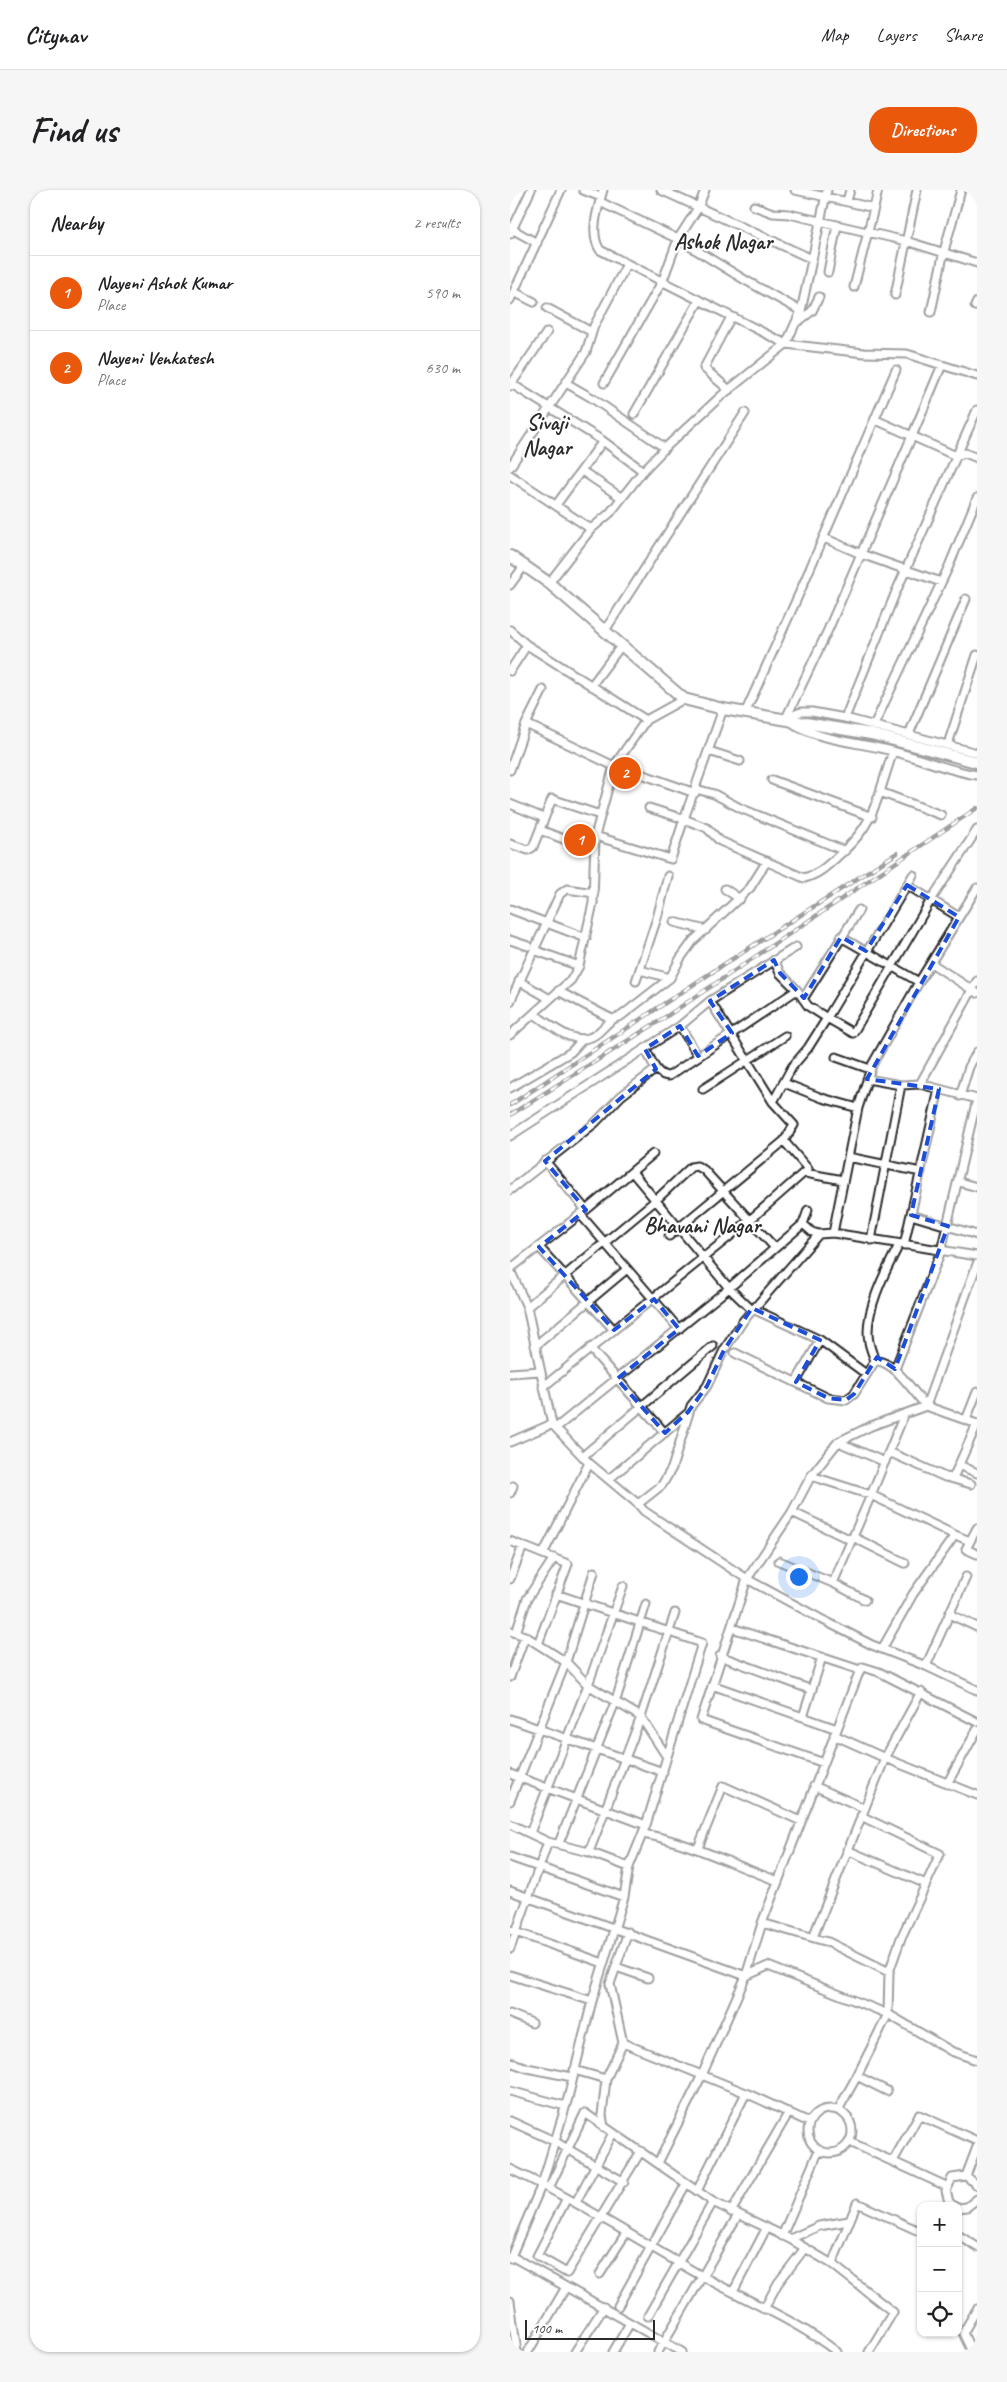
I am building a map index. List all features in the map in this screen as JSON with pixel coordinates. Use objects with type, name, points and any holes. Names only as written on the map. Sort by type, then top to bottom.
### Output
[{"type":"street","points":[[530,190],[511,230],[538,243]]},
{"type":"street","points":[[510,300],[561,190]]},
{"type":"street","points":[[583,190],[602,196],[801,311]]},
{"type":"street","points":[[661,190],[673,193],[698,208],[812,259]]},
{"type":"street","points":[[604,383],[663,280],[678,239],[698,208],[705,190]]},
{"type":"street","points":[[795,190],[827,193],[847,201],[874,208]]},
{"type":"street","points":[[847,201],[850,190]]},
{"type":"street","points":[[854,287],[878,190]]},
{"type":"street","points":[[895,295],[917,190]]},
{"type":"street","points":[[931,312],[944,251],[961,190]]},
{"type":"street","points":[[549,583],[590,529],[610,513],[643,471],[665,448],[729,390],[786,344],[801,311],[819,221],[827,193]]},
{"type":"street","points":[[602,196],[594,234],[595,242],[607,254],[663,280],[699,301],[786,344],[864,353],[907,354],[977,376]]},
{"type":"street","points":[[754,206],[773,213],[906,240],[977,263]]},
{"type":"street","points":[[828,272],[837,225]]},
{"type":"street","points":[[510,467],[586,352],[592,332],[626,264]]},
{"type":"street","points":[[514,292],[534,302]]},
{"type":"street","points":[[796,323],[812,311],[819,297]]},
{"type":"street","points":[[634,414],[699,301]]},
{"type":"street","points":[[547,308],[592,332]]},
{"type":"street","points":[[729,390],[704,368],[731,317]]},
{"type":"street","points":[[547,332],[510,385],[602,441],[643,471]]},
{"type":"street","points":[[786,718],[828,630],[942,365]]},
{"type":"street","points":[[745,713],[876,420],[896,370]]},
{"type":"street","points":[[566,383],[665,448]]},
{"type":"street","points":[[845,718],[906,570],[977,410]]},
{"type":"street","points":[[604,632],[745,413]]},
{"type":"street","points":[[876,420],[956,456],[965,453],[977,458]]},
{"type":"street","points":[[556,505],[602,441]]},
{"type":"street","points":[[582,471],[622,498]]},
{"type":"street","points":[[510,475],[590,529]]},
{"type":"street","points":[[874,725],[941,582],[977,498]]},
{"type":"street","points":[[969,517],[977,520]]},
{"type":"street","points":[[824,538],[861,554],[941,582]]},
{"type":"street","points":[[510,556],[549,583],[684,699],[723,709],[786,718],[871,734],[976,757]]},
{"type":"street","points":[[510,585],[524,566]]},
{"type":"street","points":[[909,734],[966,600]]},
{"type":"street","points":[[510,630],[527,645],[646,720]]},
{"type":"street","points":[[510,671],[527,645]]},
{"type":"street","points":[[591,686],[621,646]]},
{"type":"street","points":[[948,744],[977,655]]},
{"type":"street","points":[[510,770],[526,724],[543,690]]},
{"type":"street","points":[[510,1035],[571,980],[579,966],[594,894],[595,836],[614,766],[646,720],[684,699]]},
{"type":"street","points":[[595,836],[671,859],[723,709]]},
{"type":"street","points":[[786,718],[801,712],[845,718],[948,744],[976,757]]},
{"type":"street","points":[[786,718],[799,729],[817,735],[893,751],[977,775]]},
{"type":"street","points":[[526,724],[614,766]]},
{"type":"street","points":[[710,751],[740,761]]},
{"type":"street","points":[[649,808],[707,828],[720,841],[804,878],[823,870],[861,836],[872,817],[893,751]]},
{"type":"street","points":[[644,775],[695,791],[714,794],[740,808],[845,851]]},
{"type":"street","points":[[772,780],[872,817]]},
{"type":"street","points":[[880,792],[941,815]]},
{"type":"street","points":[[510,844],[531,850],[550,801],[555,798],[600,815]]},
{"type":"street","points":[[510,804],[544,818]]},
{"type":"street","points":[[540,830],[566,840]]},
{"type":"street","points":[[774,960],[780,972],[797,990],[808,1006],[853,1033],[931,900],[977,831]]},
{"type":"street","points":[[534,1014],[573,1038],[583,1039],[595,1035],[612,1018],[620,1016],[670,978],[680,959],[693,941],[740,899],[750,888],[767,861]]},
{"type":"street","points":[[773,1102],[792,1067],[808,1048],[827,1018],[913,875]]},
{"type":"street","points":[[636,982],[657,918],[668,876]]},
{"type":"street","points":[[907,885],[959,917]]},
{"type":"street","points":[[833,1234],[858,1108],[870,1069],[919,982],[959,917],[974,900],[977,888]]},
{"type":"street","points":[[510,1002],[515,984],[531,948],[563,890],[575,889],[594,894]]},
{"type":"street","points":[[725,889],[740,899]]},
{"type":"street","points":[[510,909],[586,938]]},
{"type":"street","points":[[803,1000],[859,910]]},
{"type":"street","points":[[674,922],[706,930]]},
{"type":"street","points":[[841,938],[919,982]]},
{"type":"street","points":[[510,940],[579,966]]},
{"type":"street","points":[[510,1136],[680,1026],[710,1001],[796,947]]},
{"type":"street","points":[[931,964],[974,991]]},
{"type":"street","points":[[640,970],[670,978]]},
{"type":"street","points":[[920,1084],[974,991],[977,981]]},
{"type":"street","points":[[515,984],[550,999]]},
{"type":"street","points":[[645,1049],[656,1069],[662,1075],[669,1076],[797,990]]},
{"type":"street","points":[[558,991],[612,1018]]},
{"type":"street","points":[[669,1236],[784,1141],[794,1125],[773,1102],[732,1033],[710,1001]]},
{"type":"street","points":[[680,1026],[698,1056]]},
{"type":"street","points":[[703,1089],[748,1062],[785,1036]]},
{"type":"street","points":[[510,1088],[571,1052],[583,1039]]},
{"type":"street","points":[[960,1096],[969,1067],[977,1052]]},
{"type":"street","points":[[836,1057],[870,1069]]},
{"type":"street","points":[[510,1190],[595,1123],[621,1096],[656,1069]]},
{"type":"street","points":[[867,1079],[901,1085],[920,1084],[977,1099],[968,1144],[941,1251],[895,1369]]},
{"type":"street","points":[[784,1083],[822,1098],[858,1108]]},
{"type":"street","points":[[871,1240],[884,1164],[901,1085]]},
{"type":"street","points":[[875,1361],[868,1341],[869,1320],[883,1275],[902,1245],[911,1215],[939,1089]]},
{"type":"street","points":[[543,1387],[654,1299],[805,1173],[808,1169],[784,1141]]},
{"type":"street","points":[[968,1144],[977,1145]]},
{"type":"street","points":[[653,1154],[510,1270],[527,1306],[543,1387],[555,1426],[588,1463],[609,1479],[644,1511],[748,1579],[882,1649],[926,1666],[977,1690]]},
{"type":"street","points":[[848,1157],[921,1172]]},
{"type":"street","points":[[545,1161],[604,1242],[680,1329]]},
{"type":"street","points":[[527,1306],[656,1200],[691,1167],[697,1166],[704,1170],[775,1248]]},
{"type":"street","points":[[632,1172],[729,1288],[752,1309],[820,1340],[866,1374]]},
{"type":"street","points":[[805,1173],[843,1180]]},
{"type":"street","points":[[958,1182],[977,1188]]},
{"type":"street","points":[[510,1442],[555,1426],[617,1379],[680,1329],[803,1224],[808,1210]]},
{"type":"street","points":[[911,1215],[977,1236]]},
{"type":"street","points":[[803,1224],[812,1232],[819,1234],[833,1234],[977,1256]]},
{"type":"street","points":[[609,1479],[688,1412],[707,1386],[724,1350],[752,1309],[819,1234]]},
{"type":"street","points":[[539,1247],[614,1330]]},
{"type":"street","points":[[824,1763],[701,1720],[720,1656],[732,1628],[748,1579],[792,1512],[811,1476],[838,1442],[871,1426],[926,1406],[977,1264]]},
{"type":"street","points":[[535,1346],[628,1269]]},
{"type":"street","points":[[796,1382],[820,1340]]},
{"type":"street","points":[[583,1456],[714,1346]]},
{"type":"street","points":[[590,1348],[665,1433]]},
{"type":"street","points":[[736,1353],[828,1398],[846,1400],[854,1394],[875,1361]]},
{"type":"street","points":[[875,1361],[883,1361],[895,1369],[926,1406],[977,1424],[953,1478],[950,1478]]},
{"type":"street","points":[[510,1373],[540,1371]]},
{"type":"street","points":[[966,1420],[977,1392]]},
{"type":"street","points":[[638,1504],[662,1485],[672,1468],[688,1412]]},
{"type":"street","points":[[833,1583],[904,1415]]},
{"type":"street","points":[[838,1442],[885,1462]]},
{"type":"street","points":[[889,1452],[950,1478],[971,1484]]},
{"type":"street","points":[[543,1554],[588,1463]]},
{"type":"street","points":[[959,1464],[977,1473]]},
{"type":"street","points":[[811,1476],[871,1495],[970,1541]]},
{"type":"street","points":[[510,1494],[513,1486]]},
{"type":"street","points":[[792,1512],[905,1563]]},
{"type":"street","points":[[977,1528],[966,1549],[977,1554]]},
{"type":"street","points":[[882,1649],[913,1594],[955,1535]]},
{"type":"street","points":[[510,1540],[568,1564],[538,1644]]},
{"type":"street","points":[[510,1579],[523,1546]]},
{"type":"street","points":[[554,1558],[527,1598],[513,1632],[525,1636],[566,1662],[588,1685],[616,1700],[641,1717],[667,1757]]},
{"type":"street","points":[[779,1561],[833,1583],[866,1600]]},
{"type":"street","points":[[510,1801],[566,1662],[594,1572]]},
{"type":"street","points":[[926,1666],[966,1577]]},
{"type":"street","points":[[530,1833],[588,1685],[623,1586]]},
{"type":"street","points":[[546,2186],[554,2141],[592,2001],[624,1897],[629,1867],[646,1825],[702,1643],[556,1594]]},
{"type":"street","points":[[559,1843],[616,1700],[646,1604]]},
{"type":"street","points":[[589,1852],[641,1717],[675,1613]]},
{"type":"street","points":[[949,1614],[977,1628]]},
{"type":"street","points":[[732,1628],[860,1670]]},
{"type":"street","points":[[510,1677],[525,1636]]},
{"type":"street","points":[[720,1656],[812,1690]]},
{"type":"street","points":[[803,1717],[822,1658]]},
{"type":"street","points":[[658,2163],[702,2075],[746,1976],[762,1923],[860,1670],[863,1667],[879,1672],[977,1722]]},
{"type":"street","points":[[712,1685],[803,1717],[885,1758],[977,1795]]},
{"type":"street","points":[[813,1938],[885,1758],[920,1692]]},
{"type":"street","points":[[510,1719],[663,1772]]},
{"type":"street","points":[[947,1784],[977,1730]]},
{"type":"street","points":[[510,1774],[646,1825]]},
{"type":"street","points":[[698,1848],[724,1786],[801,1821]]},
{"type":"street","points":[[814,1786],[864,1808]]},
{"type":"street","points":[[838,2110],[888,2014],[889,1972],[940,1854],[861,1816]]},
{"type":"street","points":[[510,1824],[548,1842],[559,1843],[589,1852],[629,1867]]},
{"type":"street","points":[[642,1834],[665,1838],[698,1848],[740,1867],[778,1881]]},
{"type":"street","points":[[510,1949],[513,1931],[528,1897],[548,1842]]},
{"type":"street","points":[[847,1850],[926,1884]]},
{"type":"street","points":[[510,1857],[624,1897]]},
{"type":"street","points":[[510,1891],[746,1976],[768,1966],[888,2014],[952,2051],[977,2060]]},
{"type":"street","points":[[762,1923],[828,1942],[889,1972]]},
{"type":"street","points":[[513,1931],[603,1963]]},
{"type":"street","points":[[604,2127],[602,2115],[606,2080],[623,2043],[610,1984],[628,1932]]},
{"type":"street","points":[[616,1967],[648,1978]]},
{"type":"street","points":[[510,1975],[592,2001]]},
{"type":"street","points":[[510,2014],[532,2022]]},
{"type":"street","points":[[623,2043],[746,2093],[809,2122]]},
{"type":"street","points":[[510,2062],[527,2068],[606,2080]]},
{"type":"street","points":[[857,2076],[887,2092]]},
{"type":"street","points":[[510,2091],[565,2106]]},
{"type":"street","points":[[697,2192],[746,2093]]},
{"type":"street","points":[[824,2109],[838,2110],[844,2114],[852,2127],[850,2142],[845,2147],[832,2153],[819,2150],[814,2146],[808,2135],[809,2122],[818,2112],[824,2109]]},
{"type":"street","points":[[658,2352],[704,2277],[789,2112]]},
{"type":"street","points":[[682,2352],[630,2324],[604,2307],[511,2258],[546,2186],[568,2149],[585,2114],[713,2202],[790,2239],[832,2264],[893,2312],[869,2352]]},
{"type":"street","points":[[893,2161],[919,2115],[977,2141]]},
{"type":"street","points":[[510,2121],[554,2141],[624,2182]]},
{"type":"street","points":[[576,2202],[613,2133]]},
{"type":"street","points":[[850,2142],[946,2186]]},
{"type":"street","points":[[966,2176],[977,2147]]},
{"type":"street","points":[[782,2236],[819,2150]]},
{"type":"street","points":[[567,2198],[537,2256],[567,2273],[624,2182],[641,2151]]},
{"type":"street","points":[[510,2169],[576,2202],[704,2277],[818,2337],[837,2352]]},
{"type":"street","points":[[949,2202],[946,2197],[946,2186],[956,2176],[966,2176],[977,2185]]},
{"type":"street","points":[[618,2306],[686,2184]]},
{"type":"street","points":[[962,2208],[967,2207],[976,2201]]},
{"type":"street","points":[[648,2316],[680,2263],[713,2202]]},
{"type":"street","points":[[832,2264],[857,2203],[917,2230]]},
{"type":"street","points":[[790,2239],[819,2226],[849,2221]]},
{"type":"street","points":[[733,2292],[766,2229]]},
{"type":"street","points":[[600,2274],[626,2233]]},
{"type":"street","points":[[962,2238],[977,2247]]},
{"type":"street","points":[[764,2309],[778,2283],[805,2248]]},
{"type":"street","points":[[528,2352],[566,2287]]},
{"type":"street","points":[[510,2301],[517,2352]]},
{"type":"street","points":[[575,2352],[604,2307]]},
{"type":"street","points":[[972,2352],[963,2333],[977,2309]]},
{"type":"street","points":[[613,2352],[630,2324]]},
{"type":"highlighted area","points":[[907,885],[959,917],[867,1079],[939,1089],[911,1215],[948,1226],[895,1369],[877,1357],[854,1394],[846,1400],[828,1398],[796,1382],[820,1340],[752,1308],[724,1350],[707,1386],[688,1412],[665,1433],[617,1379],[679,1329],[654,1299],[614,1330],[539,1247],[586,1210],[545,1161],[656,1069],[645,1049],[680,1026],[698,1056],[732,1033],[710,1001],[774,960],[780,973],[804,998],[841,937],[866,951]]},
{"type":"railway","points":[[510,1115],[667,1016],[977,808]]},
{"type":"railway","points":[[510,1105],[897,853]]},
{"type":"place","name":"Nayeni Venkatesh","points":[[625,773]]},
{"type":"place","name":"Nayeni Ashok Kumar","points":[[580,840]]},
{"type":"district","name":"Ashok Nagar","points":[[723,242]]},
{"type":"district","name":"Sivaji Nagar","points":[[547,436]]},
{"type":"district","name":"Bhavani Nagar","points":[[702,1226]]}]
